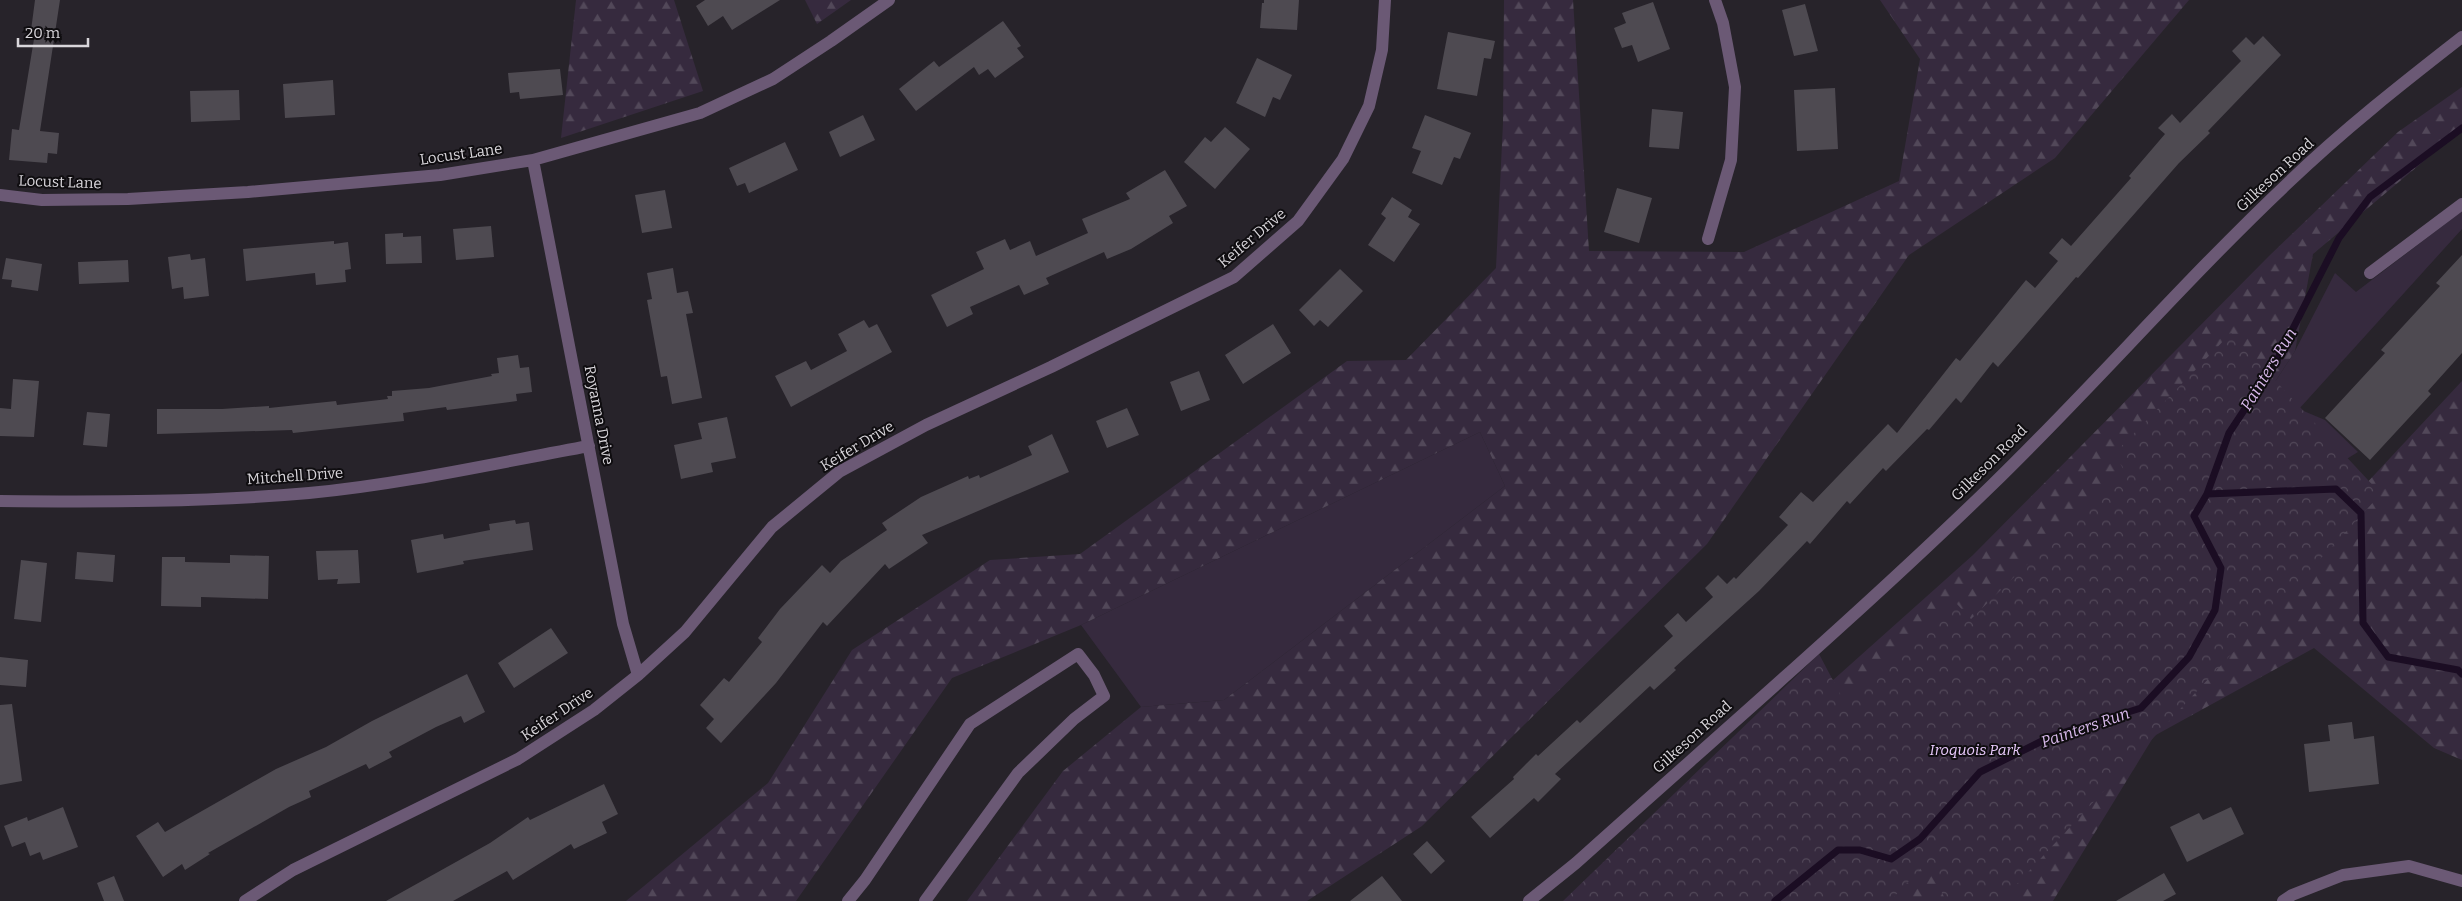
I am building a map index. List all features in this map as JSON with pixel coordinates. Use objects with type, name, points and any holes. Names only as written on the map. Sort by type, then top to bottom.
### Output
[{"type":"street","name":"Locust Lane","points":[[0,195],[42,200],[99,200],[248,192],[440,175],[533,160],[700,113],[773,79],[889,0]]},
{"type":"street","name":"Keifer Drive","points":[[245,901],[293,870],[518,760],[594,710],[638,675],[685,632],[772,527],[839,472],[926,425],[1051,367],[1234,277],[1298,221],[1343,158],[1369,106],[1382,50],[1385,0]]},
{"type":"street","points":[[1708,239],[1730,160],[1735,87],[1723,23],[1715,0]]},
{"type":"street","name":"Gilkeson Road","points":[[1529,901],[1576,863],[1993,485],[2222,247],[2291,180],[2394,90],[2462,37]]},
{"type":"street","name":"Royanna Drive","points":[[533,160],[623,624],[638,675]]},
{"type":"street","points":[[2370,273],[2462,204]]},
{"type":"street","name":"Mitchell Drive","points":[[0,501],[132,503],[309,493],[383,484],[589,446]]},
{"type":"street","points":[[848,901],[865,880],[970,724],[1078,654],[1094,675],[1104,696],[1074,719],[1018,773],[925,901]]},
{"type":"street","points":[[2283,901],[2292,895],[2343,875],[2409,866],[2462,881]]},
{"type":"green space","points":[[576,0],[674,0],[703,91],[561,138]]},
{"type":"green space","points":[[805,0],[851,0],[817,24]]},
{"type":"green space","points":[[1504,0],[1573,0],[1589,251],[1744,252],[1899,181],[1920,59],[1880,0],[2189,0],[2055,158],[1909,255],[1707,544],[1422,826],[1307,901],[967,901],[1063,771],[1141,707],[1224,700],[1505,486],[1480,432],[1081,625],[952,678],[796,901],[626,901],[768,783],[852,650],[990,560],[1080,554],[1347,361],[1406,360],[1496,268],[1503,123]]},
{"type":"green space","name":"Iroquois Park","points":[[2462,87],[2462,129],[2313,254],[2295,351],[2262,402],[2249,609],[2462,381],[2462,760],[2434,748],[2314,648],[2154,736],[2053,901],[1586,901],[1973,555],[2269,256],[2398,132]]},
{"type":"green space","points":[[2462,211],[2462,229],[2299,409],[2325,420],[2358,452],[2345,460],[2262,402],[2295,351],[2335,273],[2356,292]]},
{"type":"green space","name":"Iroquois Park","points":[[2231,333],[2381,494],[2001,901],[1946,901],[1927,862],[1890,901],[1563,901],[1819,654],[1845,703],[1956,603],[1971,619],[2124,470],[2114,454]]},
{"type":"green space","points":[[1480,432],[1505,486],[1224,700],[1141,707],[1081,625]]},
{"type":"building","points":[[35,0],[60,0],[40,131],[59,133],[57,154],[48,153],[47,163],[9,160],[12,129],[19,130],[34,39],[30,38]]},
{"type":"building","points":[[705,0],[780,0],[732,30],[723,16],[708,26],[696,6]]},
{"type":"building","points":[[1264,0],[1299,0],[1297,30],[1260,28],[1262,3],[1264,3]]},
{"type":"building","points":[[1653,2],[1670,49],[1638,62],[1632,45],[1622,48],[1614,28],[1626,23],[1622,13]]},
{"type":"building","points":[[1805,4],[1818,51],[1794,56],[1782,10]]},
{"type":"building","points":[[1003,21],[1021,46],[1017,48],[1024,57],[995,78],[988,69],[979,75],[974,67],[916,111],[899,89],[934,61],[939,67]]},
{"type":"building","points":[[1448,32],[1495,41],[1491,59],[1484,58],[1477,96],[1437,89]]},
{"type":"building","points":[[2263,36],[2281,55],[2208,131],[2210,133],[2179,163],[1998,367],[1993,362],[1961,403],[1956,398],[1929,430],[1927,429],[1886,471],[1883,468],[1850,504],[1847,501],[1810,544],[1807,541],[1759,591],[1674,668],[1676,670],[1654,690],[1650,686],[1555,774],[1561,779],[1538,802],[1534,798],[1490,838],[1471,817],[1514,779],[1513,777],[1536,754],[1538,756],[1577,720],[1580,723],[1673,636],[1664,626],[1678,613],[1686,622],[1713,597],[1705,588],[1718,575],[1727,584],[1734,577],[1736,579],[1788,525],[1779,517],[1801,492],[1813,502],[1888,424],[1897,433],[1956,358],[1960,361],[2026,280],[2035,288],[2058,261],[2049,253],[2062,238],[2071,246],[2131,178],[2129,176],[2165,134],[2158,128],[2172,114],[2180,123],[2241,61],[2232,51],[2246,37],[2254,45]]},
{"type":"building","points":[[1257,58],[1292,75],[1280,100],[1273,97],[1265,117],[1236,103]]},
{"type":"building","points":[[560,69],[563,95],[520,99],[519,92],[510,93],[508,73]]},
{"type":"building","points":[[333,80],[335,115],[285,118],[283,84]]},
{"type":"building","points":[[1835,88],[1838,149],[1797,151],[1794,90]]},
{"type":"building","points":[[239,90],[240,120],[191,122],[190,91]]},
{"type":"building","points":[[1652,109],[1683,112],[1679,149],[1649,147]]},
{"type":"building","points":[[863,115],[875,140],[840,157],[829,132]]},
{"type":"building","points":[[1425,115],[1471,133],[1460,159],[1454,157],[1442,185],[1412,173],[1421,151],[1412,148]]},
{"type":"building","points":[[1225,127],[1250,149],[1215,189],[1184,162],[1205,137],[1211,142]]},
{"type":"building","points":[[785,142],[798,170],[749,193],[745,183],[737,186],[729,168]]},
{"type":"building","points":[[1165,170],[1187,206],[1169,216],[1173,223],[1131,249],[1107,259],[1104,252],[1046,278],[1049,284],[1024,295],[1019,285],[970,307],[973,314],[947,327],[931,295],[984,269],[976,252],[1005,239],[1010,250],[1030,241],[1036,256],[1088,233],[1082,219],[1130,199],[1126,193]]},
{"type":"building","points":[[1617,188],[1652,198],[1639,243],[1604,232]]},
{"type":"building","points":[[665,190],[672,228],[642,233],[635,195]]},
{"type":"building","points":[[1392,197],[1412,210],[1408,217],[1420,224],[1394,262],[1368,245],[1386,218],[1381,214]]},
{"type":"building","points":[[491,226],[494,257],[456,260],[453,229]]},
{"type":"building","points":[[403,233],[403,237],[421,236],[422,263],[386,264],[385,234]]},
{"type":"building","points":[[334,241],[334,244],[348,242],[351,269],[345,270],[346,282],[316,285],[315,273],[246,281],[243,249]]},
{"type":"building","points":[[190,254],[191,260],[205,258],[209,296],[184,299],[183,287],[172,289],[168,257]]},
{"type":"building","points":[[2462,255],[2462,353],[2428,391],[2431,394],[2370,460],[2325,418],[2385,353],[2381,350],[2440,286],[2436,283]]},
{"type":"building","points":[[6,258],[42,264],[38,291],[11,287],[12,280],[2,279]]},
{"type":"building","points":[[128,260],[129,282],[79,284],[78,262]]},
{"type":"building","points":[[673,268],[677,293],[688,291],[693,313],[686,314],[702,398],[672,404],[667,376],[661,377],[647,300],[652,299],[647,273]]},
{"type":"building","points":[[1340,269],[1363,291],[1328,327],[1320,320],[1314,326],[1299,310]]},
{"type":"building","points":[[864,320],[869,328],[877,324],[892,352],[791,407],[775,376],[806,361],[811,370],[847,351],[838,334]]},
{"type":"building","points":[[1273,324],[1291,353],[1243,384],[1225,355]]},
{"type":"building","points":[[518,355],[520,368],[529,367],[532,392],[516,394],[517,401],[447,410],[446,407],[403,413],[404,421],[293,433],[292,430],[157,434],[157,409],[222,409],[269,406],[269,408],[336,401],[337,405],[388,399],[387,396],[392,396],[392,391],[429,388],[492,376],[491,374],[499,373],[497,358]]},
{"type":"building","points":[[1199,371],[1210,400],[1181,411],[1170,382]]},
{"type":"building","points":[[13,379],[39,381],[34,437],[0,436],[0,408],[11,409]]},
{"type":"building","points":[[1127,408],[1139,435],[1107,448],[1096,421]]},
{"type":"building","points":[[87,412],[110,414],[107,447],[83,445]]},
{"type":"building","points":[[727,417],[736,458],[711,463],[713,472],[681,479],[674,445],[702,439],[698,423]]},
{"type":"building","points":[[1052,434],[1069,472],[922,535],[928,543],[889,569],[885,564],[827,626],[823,622],[776,683],[721,743],[706,728],[714,719],[700,705],[724,678],[729,682],[762,642],[758,638],[780,609],[822,565],[830,573],[841,561],[887,530],[882,523],[921,497],[968,476],[969,479],[979,475],[980,478],[1032,455],[1028,446]]},
{"type":"building","points":[[515,520],[516,524],[529,522],[533,550],[463,561],[464,564],[417,573],[411,540],[443,534],[444,539],[490,530],[489,524]]},
{"type":"building","points":[[358,550],[360,583],[337,584],[338,579],[318,580],[316,551]]},
{"type":"building","points":[[77,552],[115,555],[113,582],[75,579]]},
{"type":"building","points":[[230,555],[269,556],[268,599],[201,597],[201,607],[161,606],[162,557],[185,557],[185,562],[230,563]]},
{"type":"building","points":[[21,560],[47,563],[41,622],[14,619]]},
{"type":"building","points":[[551,628],[568,653],[514,688],[498,663]]},
{"type":"building","points":[[0,657],[28,660],[26,687],[0,685]]},
{"type":"building","points":[[467,674],[485,712],[464,723],[461,716],[436,727],[389,752],[392,757],[369,769],[366,764],[309,791],[311,797],[289,807],[208,853],[210,854],[185,870],[182,864],[163,877],[136,836],[158,822],[165,832],[276,769],[326,747],[372,721]]},
{"type":"building","points":[[12,704],[22,781],[0,785],[0,705]]},
{"type":"building","points":[[2352,722],[2354,739],[2374,736],[2379,784],[2309,792],[2304,744],[2330,741],[2328,725]]},
{"type":"building","points":[[604,784],[618,814],[602,822],[607,833],[574,849],[571,844],[513,880],[507,871],[453,901],[386,901],[490,843],[528,817],[530,820]]},
{"type":"building","points":[[63,807],[78,847],[43,860],[40,852],[30,856],[25,842],[12,847],[4,826],[27,817],[28,821]]},
{"type":"building","points":[[2231,807],[2244,834],[2187,862],[2170,827],[2199,813],[2203,820]]},
{"type":"building","points":[[1427,841],[1445,861],[1431,874],[1413,854]]},
{"type":"building","points":[[2164,873],[2176,894],[2163,901],[2116,901]]},
{"type":"building","points":[[114,876],[124,901],[104,901],[97,883]]},
{"type":"building","points":[[1382,876],[1402,901],[1350,901]]},
{"type":"waterway","name":"Painters Run","points":[[1775,901],[1838,850],[1860,850],[1891,859],[1920,839],[1980,772],[2052,736],[2141,708],[2189,657],[2215,610],[2221,568],[2194,516],[2207,494],[2229,433],[2276,362],[2339,238],[2370,197],[2462,128]]},
{"type":"waterway","points":[[2207,494],[2336,489],[2361,513],[2363,623],[2388,657],[2458,670],[2462,674]]}]
